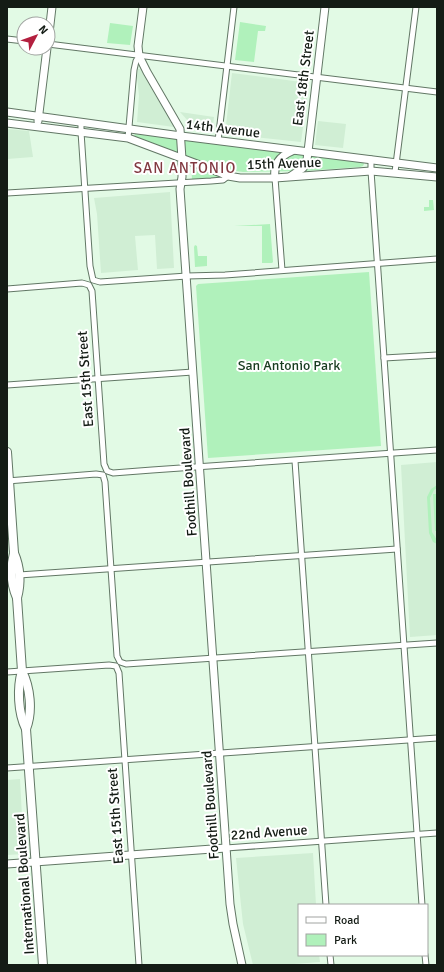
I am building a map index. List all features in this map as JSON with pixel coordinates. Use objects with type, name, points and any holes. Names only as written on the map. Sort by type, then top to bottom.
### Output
[{"type":"main road","name":"Foothill Boulevard","points":[[143,7],[138,46],[139,56],[178,123],[181,136],[182,182],[180,189],[226,848],[232,918],[242,965]]},
{"type":"main road","name":"East 18th Street","points":[[290,177],[306,164],[325,7]]},
{"type":"main road","points":[[36,126],[40,117],[46,56]]},
{"type":"main road","name":"14th Avenue","points":[[7,112],[218,141],[437,168]]},
{"type":"main road","points":[[7,123],[128,138],[228,176]]},
{"type":"main road","points":[[275,178],[275,168],[279,159],[285,154],[294,150]]},
{"type":"main road","points":[[371,171],[437,177]]},
{"type":"main road","name":"15th Avenue","points":[[228,176],[275,178],[371,171]]},
{"type":"main road","name":"International Boulevard","points":[[7,452],[14,553],[12,563],[13,576],[20,588],[17,598],[22,671],[19,683],[20,705],[22,721],[26,728],[43,965]]},
{"type":"main road","name":"22nd Avenue","points":[[7,864],[226,848]]},
{"type":"street","points":[[218,141],[234,7]]},
{"type":"street","points":[[395,172],[416,7]]},
{"type":"street","points":[[56,44],[139,56],[437,92]]},
{"type":"street","points":[[128,138],[134,70],[139,56]]},
{"type":"street","points":[[82,122],[81,132],[84,188],[91,273],[93,280],[100,282],[225,275],[437,259]]},
{"type":"street","points":[[371,160],[422,904]]},
{"type":"street","name":"15th Avenue","points":[[7,193],[216,181],[223,180],[228,176]]},
{"type":"street","points":[[275,178],[282,270]]},
{"type":"street","name":"East 15th Street","points":[[7,289],[82,283],[89,285],[92,291],[104,464],[107,471],[113,473],[200,467]]},
{"type":"street","points":[[384,358],[437,355]]},
{"type":"street","points":[[7,385],[193,372]]},
{"type":"street","points":[[200,467],[437,450]]},
{"type":"street","points":[[295,461],[326,904]]},
{"type":"street","name":"East 15th Street","points":[[8,481],[96,474],[103,476],[105,482],[139,965]]},
{"type":"street","points":[[13,576],[397,549]]},
{"type":"street","points":[[7,672],[437,643]]},
{"type":"street","points":[[7,768],[437,738]]},
{"type":"street","name":"22nd Avenue","points":[[226,848],[437,833]]},
{"type":"shaded area","points":[[138,69],[140,69],[174,127],[137,122],[139,96],[137,77]]},
{"type":"shaded area","points":[[232,73],[309,83],[301,142],[225,134]]},
{"type":"shaded area","points":[[180,112],[214,117],[212,133],[196,127]]},
{"type":"shaded area","points":[[318,121],[346,124],[343,148],[315,145]]},
{"type":"shaded area","points":[[7,129],[29,131],[33,157],[7,159]]},
{"type":"shaded area","points":[[170,192],[174,268],[157,269],[155,235],[135,236],[138,270],[101,273],[97,214],[94,198]]},
{"type":"shaded area","points":[[437,462],[437,635],[410,637],[401,465]]},
{"type":"shaded area","points":[[20,779],[24,854],[7,855],[7,780]]},
{"type":"shaded area","points":[[313,853],[316,904],[298,904],[298,956],[319,956],[320,962],[281,965],[253,965],[243,924],[236,858]]},
{"type":"green space","points":[[240,22],[266,26],[265,31],[258,31],[254,62],[235,60]]},
{"type":"green space","points":[[110,23],[133,26],[130,45],[107,43]]},
{"type":"green space","points":[[135,134],[363,162],[364,164],[360,167],[304,171],[243,172],[214,168],[221,177],[192,180],[191,159],[134,136]]},
{"type":"green space","points":[[429,200],[433,200],[434,210],[424,211],[424,207],[429,207]]},
{"type":"green space","points":[[270,224],[273,262],[262,263],[262,226],[234,226]]},
{"type":"green space","points":[[195,245],[197,246],[198,256],[207,256],[207,266],[195,267]]},
{"type":"green space","name":"San Antonio Park","points":[[369,272],[381,446],[208,458],[196,286],[198,284]]},
{"type":"green space","points":[[437,485],[437,488],[434,490],[430,498],[432,532],[437,540],[437,544],[433,542],[429,533],[427,497],[431,489]]},
{"type":"green space","points":[[433,494],[437,494],[437,531],[435,531]]},
{"type":"district","name":"SAN ANTONIO","points":[[185,168]]}]
